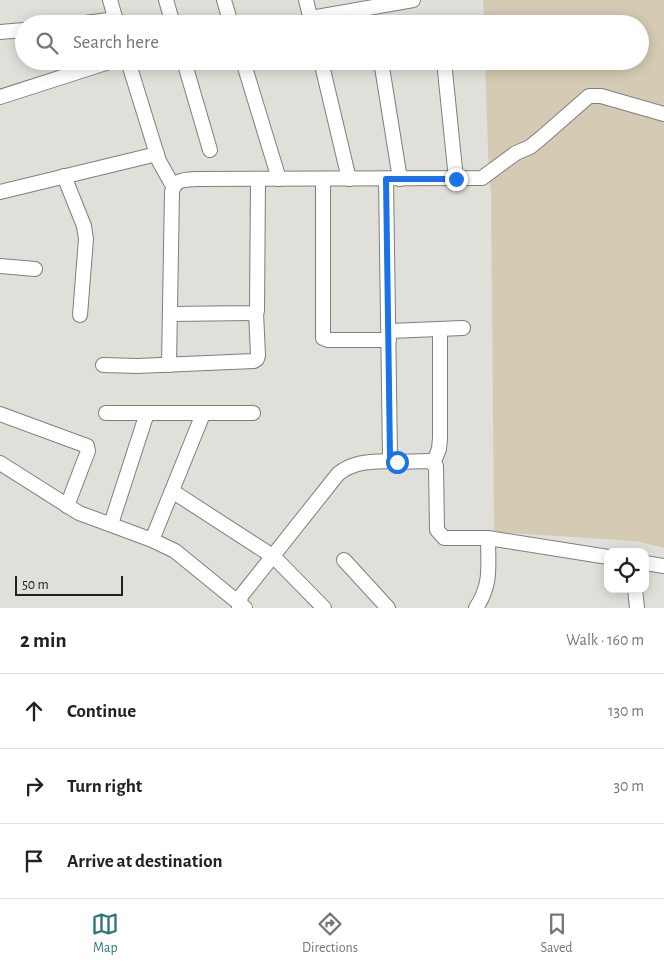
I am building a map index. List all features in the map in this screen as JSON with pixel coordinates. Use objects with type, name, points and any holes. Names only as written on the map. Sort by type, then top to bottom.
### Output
[{"type":"street","points":[[110,0],[114,15]]},
{"type":"street","points":[[166,0],[170,15]]},
{"type":"street","points":[[224,0],[228,15]]},
{"type":"street","points":[[306,0],[310,15]]},
{"type":"street","points":[[340,15],[413,0]]},
{"type":"street","points":[[0,32],[15,31]]},
{"type":"street","points":[[0,97],[84,70]]},
{"type":"street","points":[[131,70],[157,154],[164,172],[173,186]]},
{"type":"street","points":[[187,70],[210,150]]},
{"type":"street","points":[[246,70],[278,179]]},
{"type":"street","points":[[323,70],[349,179]]},
{"type":"street","points":[[383,70],[393,179],[389,336],[390,456],[394,461]]},
{"type":"street","points":[[445,70],[456,179]]},
{"type":"street","points":[[169,365],[172,192],[173,186],[178,181],[196,179],[482,178],[516,153],[530,147],[589,96],[601,96],[664,114]]},
{"type":"street","points":[[0,192],[157,154]]},
{"type":"street","points":[[64,176],[84,226],[86,239],[80,314]]},
{"type":"street","points":[[103,365],[169,365],[257,359],[258,179]]},
{"type":"street","points":[[323,179],[322,336],[328,340],[463,328]]},
{"type":"street","points":[[0,266],[35,269]]},
{"type":"street","points":[[170,314],[256,312]]},
{"type":"street","points":[[433,464],[440,438],[440,329]]},
{"type":"street","points":[[106,413],[253,413]]},
{"type":"street","points":[[0,414],[87,446],[88,451],[67,506]]},
{"type":"street","points":[[111,524],[147,414]]},
{"type":"street","points":[[152,540],[202,414]]},
{"type":"street","points":[[241,606],[242,596],[338,474],[347,467],[357,463],[427,461],[433,464],[436,469],[437,530],[440,535],[450,539],[488,538],[604,557]]},
{"type":"street","points":[[0,462],[78,513],[152,540],[175,551],[241,606]]},
{"type":"street","points":[[172,491],[274,557],[324,608]]},
{"type":"street","points":[[476,608],[484,595],[488,582],[488,538]]},
{"type":"street","points":[[344,560],[388,608]]},
{"type":"street","points":[[649,564],[664,566]]},
{"type":"street","points":[[635,593],[637,608]]},
{"type":"shaded area","points":[[483,0],[664,0],[664,548],[636,541],[494,532],[491,191],[485,70],[649,70],[649,15],[484,15]]},
{"type":"route","points":[[397,462],[390,456],[386,179],[456,179]]}]
